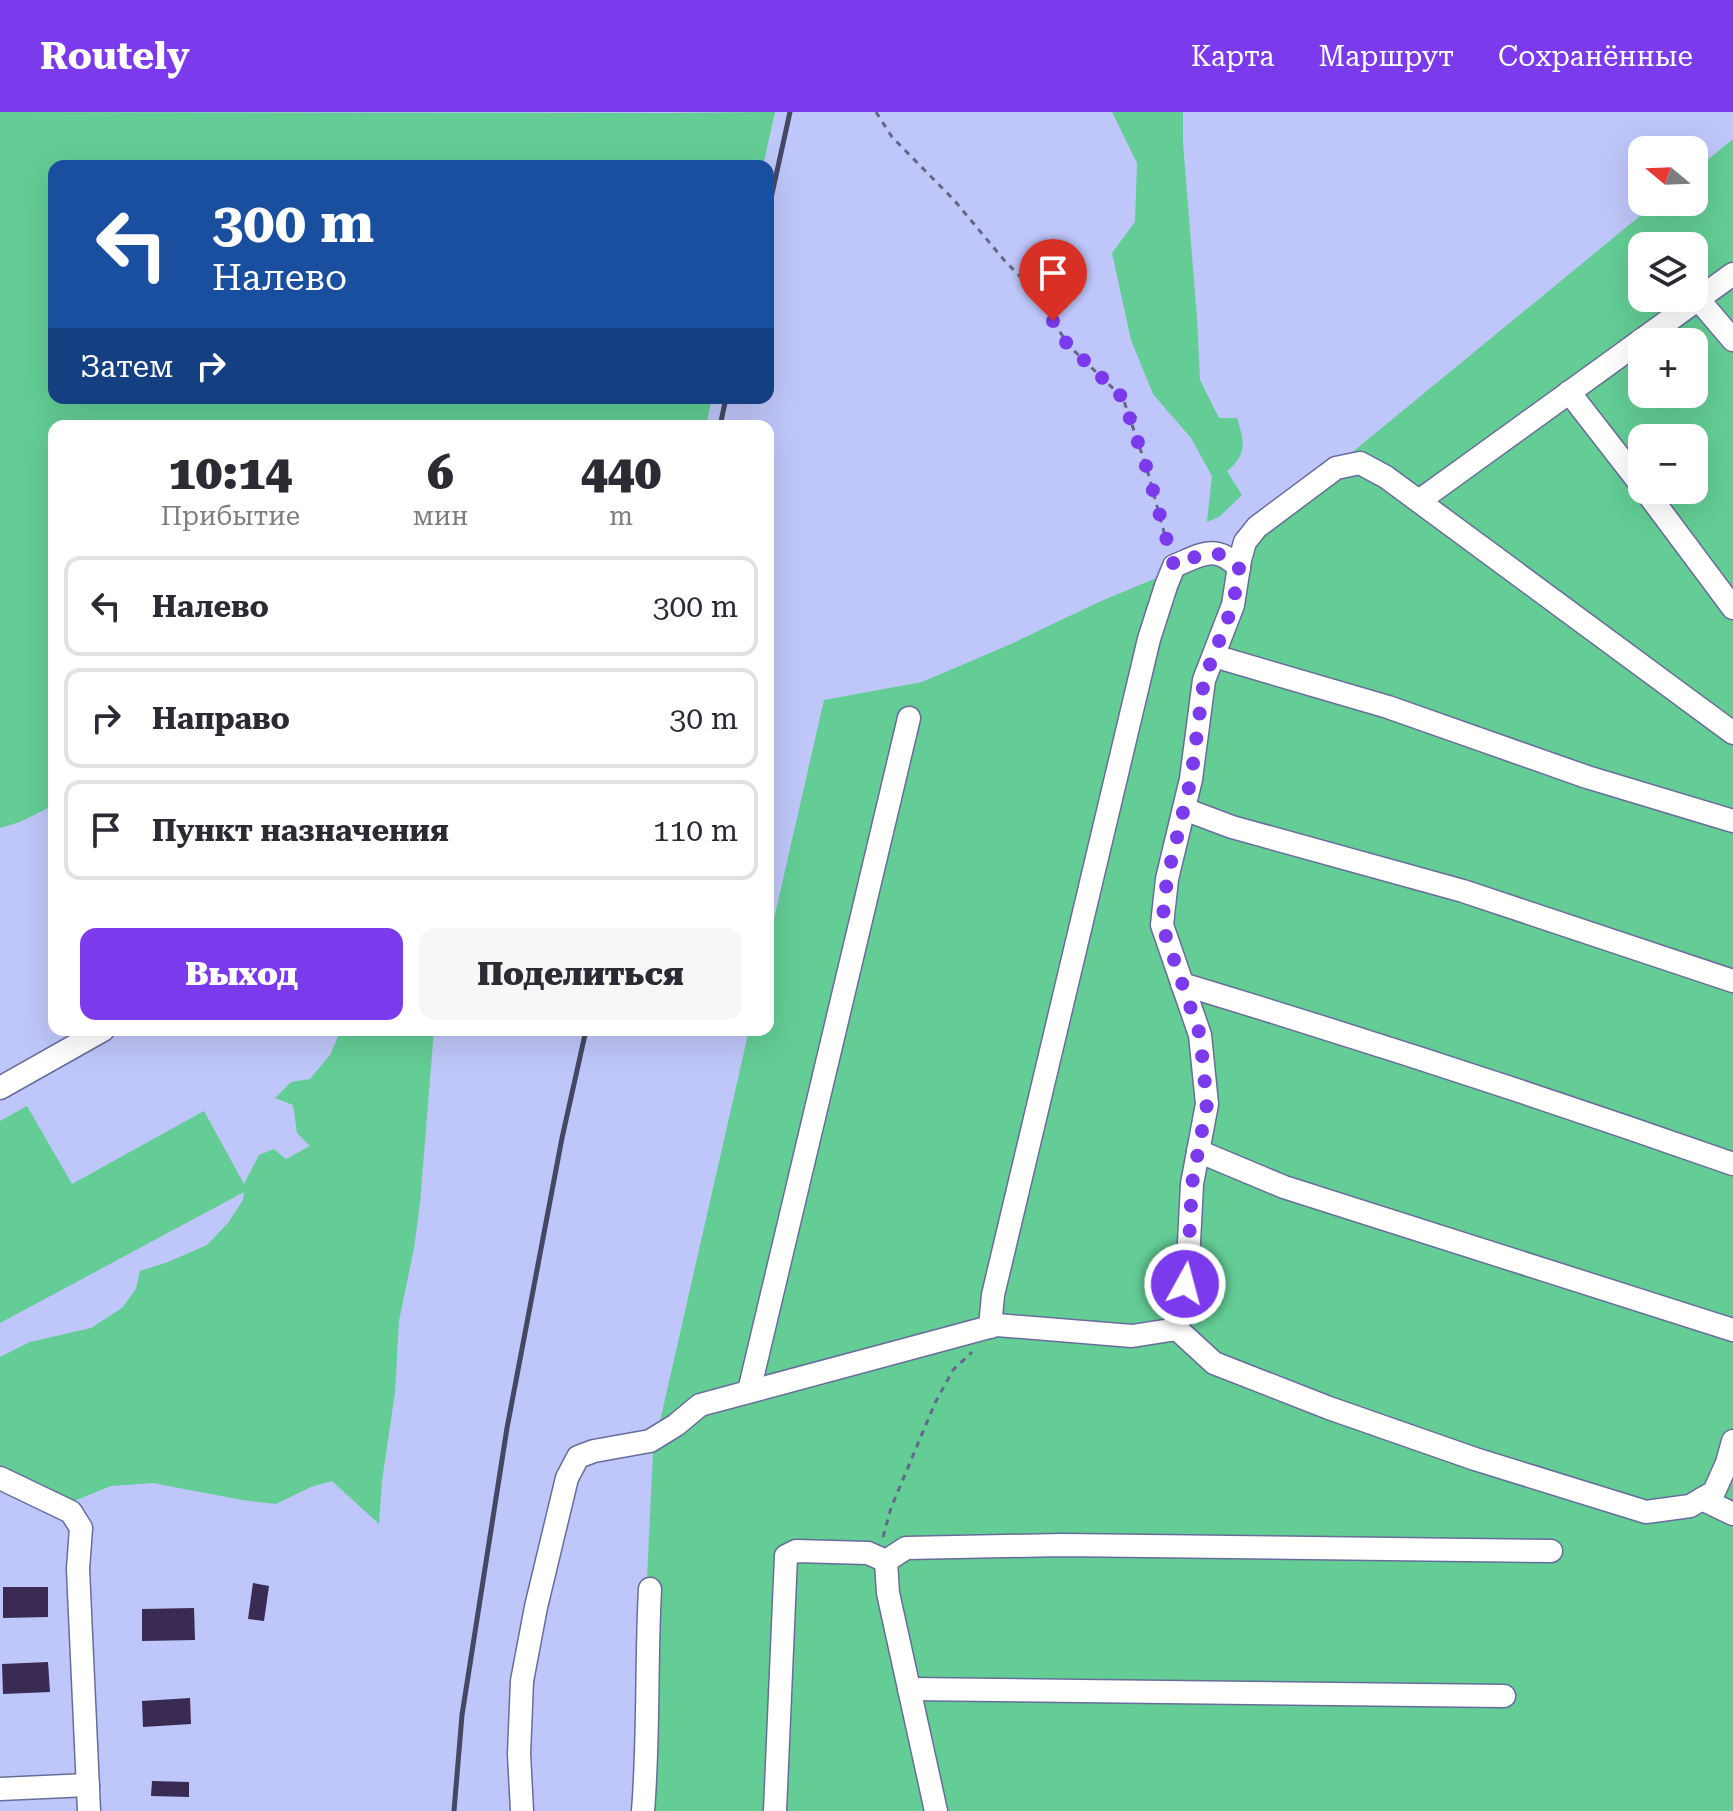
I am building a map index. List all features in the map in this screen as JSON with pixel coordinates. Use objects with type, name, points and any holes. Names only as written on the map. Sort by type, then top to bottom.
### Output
[{"type":"street","points":[[1708,292],[1733,274]]},
{"type":"street","points":[[1708,311],[1733,340]]},
{"type":"street","points":[[1419,501],[1680,312]]},
{"type":"street","points":[[1569,392],[1628,468]]},
{"type":"street","points":[[1177,1329],[1188,1262],[1192,1184],[1207,1104],[1200,1035],[1162,925],[1167,879],[1191,779],[1204,680],[1233,605],[1245,542],[1257,527],[1336,468],[1360,463],[1386,477],[1733,733]]},
{"type":"street","points":[[1656,504],[1733,608]]},
{"type":"street","points":[[990,1327],[993,1295],[1138,684],[1166,586],[1174,566],[1208,553],[1223,554],[1239,568]]},
{"type":"street","points":[[1214,656],[1388,707],[1587,777],[1733,821]]},
{"type":"street","points":[[749,1391],[909,718]]},
{"type":"street","points":[[1184,809],[1232,827],[1463,891],[1733,981]]},
{"type":"street","points":[[1182,984],[1600,1117],[1733,1164]]},
{"type":"street","points":[[0,1088],[92,1036]]},
{"type":"street","points":[[1198,1151],[1284,1187],[1733,1330]]},
{"type":"street","points":[[522,1811],[519,1754],[522,1681],[567,1478],[578,1457],[650,1441],[700,1405],[997,1325],[1132,1336],[1177,1329]]},
{"type":"street","points":[[1177,1329],[1214,1363],[1329,1408],[1475,1459],[1646,1512],[1690,1506],[1714,1492],[1733,1441]]},
{"type":"street","points":[[0,1478],[71,1512],[81,1528],[78,1569],[89,1811]]},
{"type":"street","points":[[1702,1499],[1733,1514]]},
{"type":"street","points":[[886,1561],[906,1548],[1062,1545],[1551,1551]]},
{"type":"street","points":[[775,1811],[786,1556],[796,1551],[868,1553],[886,1561]]},
{"type":"street","points":[[886,1561],[888,1593],[936,1811]]},
{"type":"street","points":[[643,1811],[650,1589]]},
{"type":"street","points":[[909,1689],[1504,1696]]},
{"type":"street","points":[[0,1789],[88,1785]]},
{"type":"path","points":[[876,112],[892,137],[954,200],[1040,297],[1067,344],[1123,398],[1174,566]]},
{"type":"path","points":[[886,1561],[883,1537],[891,1508],[935,1403],[953,1370],[980,1344],[990,1327]]},
{"type":"green space","points":[[0,112],[775,112],[764,160],[48,160],[48,404],[711,404],[707,420],[48,420],[48,808],[0,828]]},
{"type":"green space","points":[[1112,112],[1183,112],[1200,380],[1219,418],[1237,418],[1242,440],[1241,453],[1227,471],[1242,495],[1219,517],[1207,522],[1212,476],[1191,438],[1153,394],[1131,340],[1112,253],[1135,222],[1137,163]]},
{"type":"green space","points":[[1733,139],[1733,1811],[636,1811],[653,1452],[748,1036],[774,1036],[774,919],[824,700],[922,682],[1249,537],[1640,216],[1708,216],[1708,160]]},
{"type":"green space","points":[[338,1036],[434,1036],[420,1203],[399,1321],[395,1392],[379,1524],[332,1481],[311,1487],[276,1504],[153,1483],[111,1486],[74,1501],[0,1465],[0,1357],[30,1342],[91,1328],[122,1308],[136,1289],[140,1271],[207,1245],[228,1223],[243,1200],[244,1192],[0,1323],[0,1121],[27,1106],[72,1184],[204,1111],[244,1184],[259,1155],[274,1149],[286,1159],[310,1146],[297,1133],[293,1105],[275,1098],[291,1082],[310,1079],[330,1055]]},
{"type":"building","points":[[253,1583],[269,1586],[264,1621],[248,1619]]},
{"type":"building","points":[[3,1587],[48,1587],[48,1617],[3,1618]]},
{"type":"building","points":[[194,1608],[195,1640],[142,1641],[142,1609]]},
{"type":"building","points":[[48,1662],[50,1692],[3,1694],[2,1664]]},
{"type":"building","points":[[190,1698],[191,1724],[143,1727],[142,1701]]},
{"type":"building","points":[[152,1781],[189,1782],[189,1797],[151,1796]]},
{"type":"railway","points":[[774,185],[790,112]]},
{"type":"railway","points":[[721,420],[725,404]]},
{"type":"railway","points":[[454,1811],[462,1715],[507,1428],[562,1138],[585,1036]]},
{"type":"route","points":[[1053,321],[1067,344],[1123,398],[1174,566],[1208,553],[1223,554],[1239,568],[1233,605],[1204,680],[1191,779],[1167,879],[1162,925],[1200,1035],[1207,1104],[1192,1184],[1185,1284]]}]
